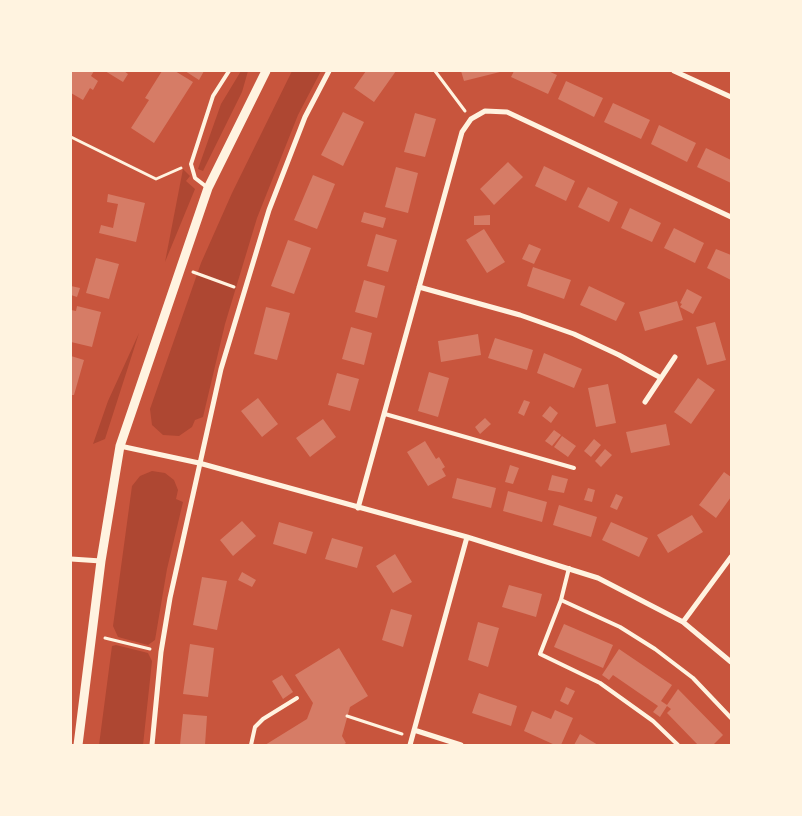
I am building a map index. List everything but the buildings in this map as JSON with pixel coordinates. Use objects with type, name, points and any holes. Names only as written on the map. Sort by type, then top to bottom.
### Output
[{"type":"street","points":[[78,745],[102,561],[120,446],[208,188],[266,71]]},
{"type":"street","points":[[152,745],[161,652],[198,463],[221,369],[269,210],[305,117],[330,71]]},
{"type":"street","points":[[674,71],[731,97]]},
{"type":"street","points":[[358,508],[462,132],[471,119],[485,111],[506,112],[731,217]]},
{"type":"street","points":[[419,287],[520,315],[574,334],[619,354],[661,378]]},
{"type":"street","points":[[645,402],[674,357]]},
{"type":"street","points":[[120,446],[198,463],[467,537],[570,568],[606,582],[683,622],[731,662]]},
{"type":"street","points":[[410,745],[467,537]]},
{"type":"street","points":[[683,622],[731,557]]},
{"type":"street","points":[[71,559],[102,561]]},
{"type":"street","points":[[414,730],[461,745]]},
{"type":"lane","points":[[208,188],[195,178],[191,164],[213,96],[230,71]]},
{"type":"lane","points":[[385,414],[574,468]]},
{"type":"lane","points":[[570,568],[561,600],[540,654],[600,683],[653,720],[678,745]]},
{"type":"lane","points":[[561,600],[620,627],[655,649],[693,678],[731,718]]},
{"type":"lane","points":[[251,745],[255,728],[263,719],[297,698]]},
{"type":"path","points":[[435,71],[471,119]]},
{"type":"path","points":[[71,137],[156,179],[191,164]]},
{"type":"path","points":[[181,267],[245,291]]},
{"type":"path","points":[[92,634],[161,652]]},
{"type":"path","points":[[347,716],[412,737]]},
{"type":"shaded area","points":[[241,71],[248,71],[242,92],[203,171],[198,169],[221,104]]},
{"type":"shaded area","points":[[292,71],[321,71],[298,115],[257,218],[225,324],[203,417],[195,420],[192,427],[179,436],[163,435],[152,425],[150,409],[201,263],[232,193]]},
{"type":"shaded area","points":[[183,169],[190,176],[186,181],[195,189],[165,262]]},
{"type":"shaded area","points":[[139,333],[105,439],[93,444],[108,401]]},
{"type":"shaded area","points":[[152,471],[165,473],[174,480],[178,490],[176,499],[183,502],[167,569],[155,640],[148,645],[118,637],[113,626],[132,486],[140,476]]},
{"type":"shaded area","points":[[116,645],[148,653],[152,661],[143,745],[99,745],[112,646]]}]
